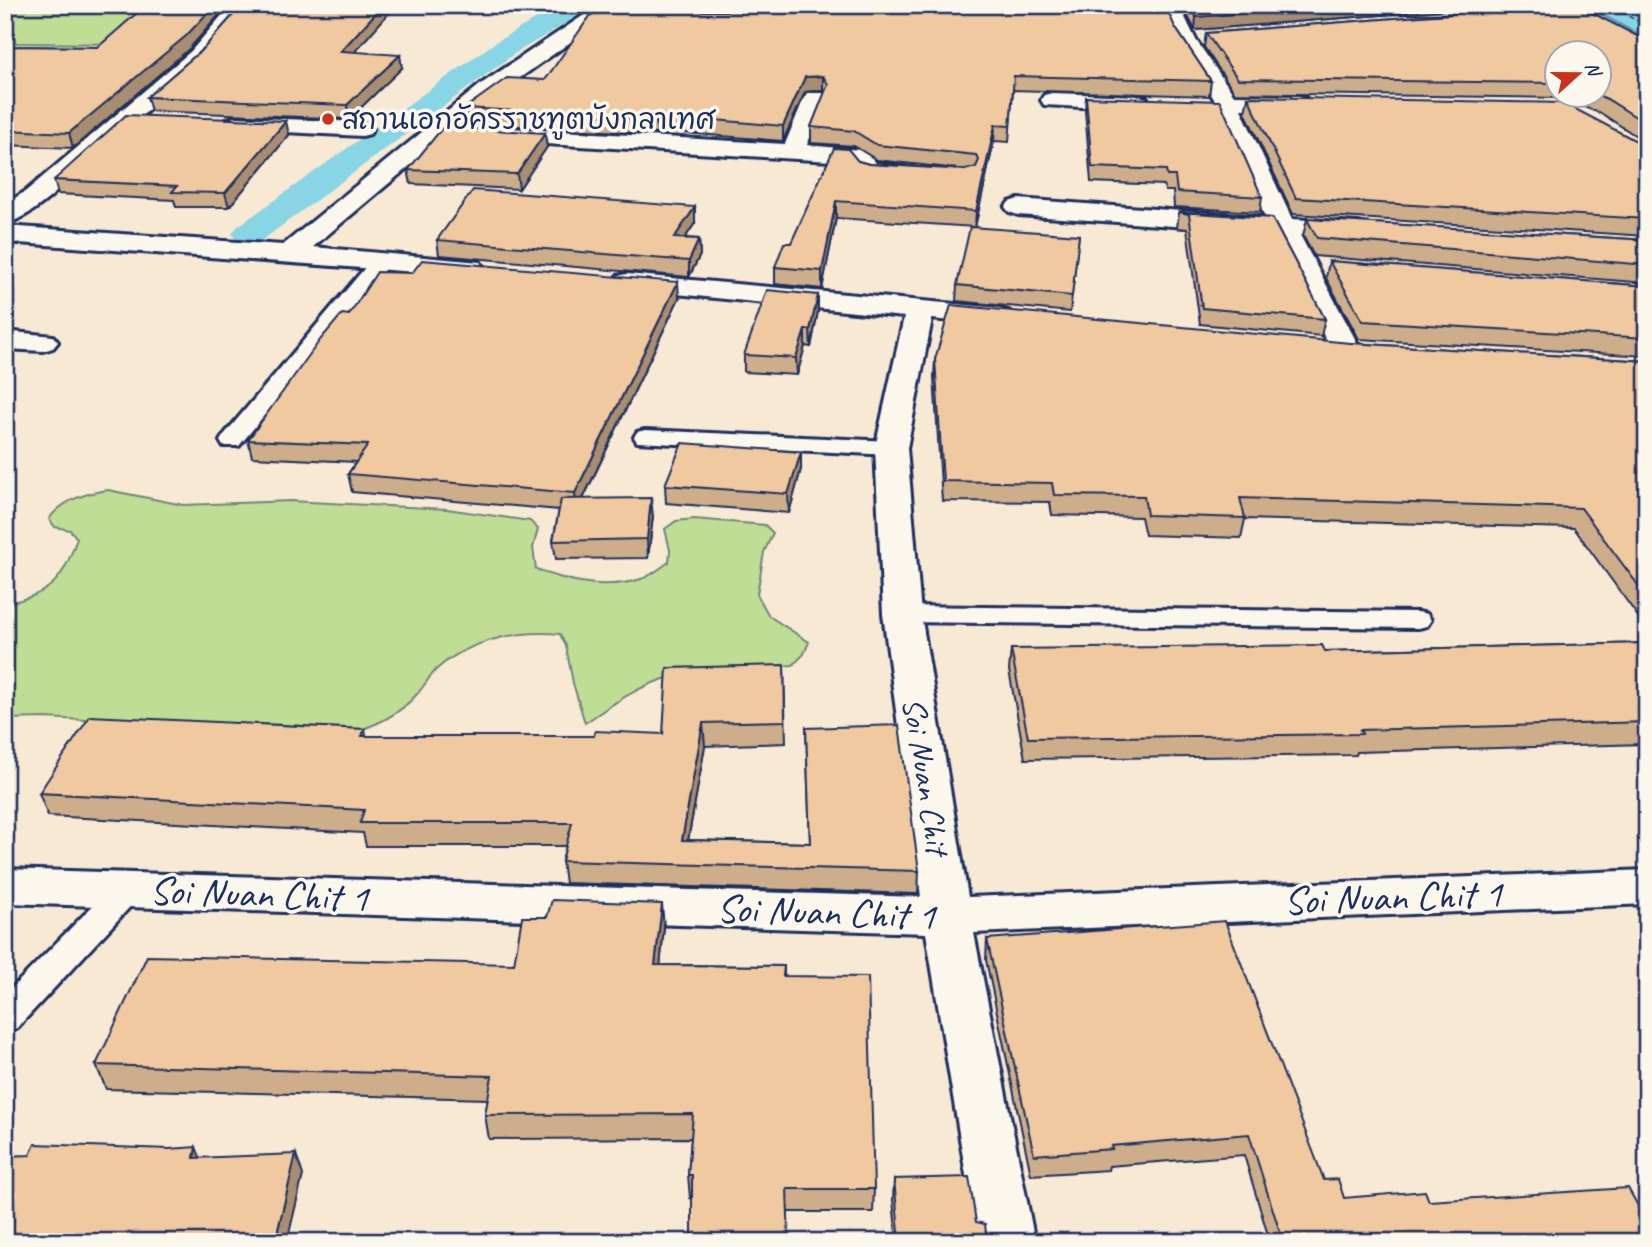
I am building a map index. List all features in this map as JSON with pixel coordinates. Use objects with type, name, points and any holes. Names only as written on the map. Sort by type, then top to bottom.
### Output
[{"type":"street","points":[[1169,5],[1186,40],[1227,104],[1283,226],[1346,350]]},
{"type":"street","points":[[5,216],[34,196],[198,55],[241,6],[266,8]]},
{"type":"street","points":[[289,253],[489,89],[593,16],[624,10]]},
{"type":"street","points":[[1186,40],[1213,38]]},
{"type":"street","points":[[793,152],[815,98]]},
{"type":"street","points":[[1052,100],[1160,104]]},
{"type":"street","points":[[1201,105],[1324,104]]},
{"type":"street","points":[[124,119],[152,120]]},
{"type":"street","points":[[208,122],[362,129]]},
{"type":"street","points":[[438,131],[852,155],[860,158],[869,170],[938,176]]},
{"type":"street","points":[[1018,207],[1377,232]]},
{"type":"street","points":[[5,234],[503,271]]},
{"type":"street","points":[[1303,265],[1330,268]]},
{"type":"street","points":[[598,279],[1030,320]]},
{"type":"street","name":"Soi Nuan Chit","points":[[920,309],[891,448],[902,614],[947,916],[1006,1242]]},
{"type":"street","points":[[5,340],[43,342]]},
{"type":"street","name":"Soi Nuan Chit 1","points":[[5,886],[947,916],[1647,887]]},
{"type":"lane","points":[[231,441],[381,261]]},
{"type":"lane","points":[[645,438],[891,448]]},
{"type":"lane","points":[[902,614],[1418,620]]},
{"type":"lane","points":[[5,1018],[128,890]]},
{"type":"green space","points":[[5,5],[165,5],[124,44],[16,43],[14,38],[5,34]]},
{"type":"green space","points":[[108,490],[183,505],[290,501],[447,509],[530,521],[538,529],[533,548],[536,569],[574,581],[601,584],[641,579],[669,562],[670,550],[665,529],[676,521],[694,519],[765,525],[773,533],[764,552],[757,594],[769,616],[809,642],[804,654],[793,665],[711,670],[664,679],[633,692],[585,723],[566,646],[560,634],[544,633],[495,639],[465,650],[438,668],[411,701],[395,713],[377,723],[348,733],[44,718],[5,719],[5,604],[44,590],[53,583],[66,565],[77,538],[70,530],[55,527],[49,519],[54,512],[75,499]]},
{"type":"water","points":[[1584,5],[1647,5],[1647,39]]},
{"type":"building","points":[[146,5],[215,5],[186,36],[69,133],[5,130],[5,46],[98,47]]},
{"type":"building","points":[[242,5],[383,5],[341,51],[400,55],[347,105],[147,97],[204,48]]},
{"type":"building","points":[[834,5],[1165,5],[1175,27],[1211,81],[1014,76],[1010,126],[995,125],[976,211],[836,201],[822,271],[775,267],[784,243],[791,243],[834,148],[848,149],[858,161],[869,164],[965,170],[976,167],[979,160],[976,155],[877,145],[854,131],[811,127],[828,84],[823,76],[805,77],[783,126],[658,115],[656,119],[465,108],[507,78],[545,80],[590,16],[597,11],[813,11]]},
{"type":"building","points":[[1191,5],[1341,5],[1196,17]]},
{"type":"building","points":[[1493,5],[1577,5],[1647,41],[1647,124],[1614,103],[1614,38],[1544,38],[1544,83],[1238,79],[1206,33],[1484,11]]},
{"type":"building","points":[[1086,97],[1220,101],[1262,197],[1177,192],[1175,176],[1167,176],[1166,170],[1092,167]]},
{"type":"building","points":[[1248,97],[1544,103],[1544,108],[1574,108],[1647,145],[1647,219],[1296,198]]},
{"type":"building","points":[[126,115],[286,121],[225,193],[172,192],[177,186],[54,180]]},
{"type":"building","points":[[443,127],[545,133],[517,174],[408,170]]},
{"type":"building","points":[[473,190],[695,207],[674,238],[699,239],[689,261],[437,240]]},
{"type":"building","points":[[1179,212],[1272,218],[1325,319],[1202,308],[1189,214]]},
{"type":"building","points":[[1307,219],[1647,240],[1647,265],[1317,238]]},
{"type":"building","points":[[970,227],[1079,235],[1072,296],[957,285]]},
{"type":"building","points":[[422,260],[678,282],[575,493],[348,474],[368,445],[248,440],[320,340],[342,314],[349,315],[377,272],[412,273]]},
{"type":"building","points":[[1329,261],[1647,286],[1647,338],[1363,321]]},
{"type":"building","points":[[767,290],[818,295],[810,330],[805,330],[796,358],[744,355]]},
{"type":"building","points":[[951,305],[1350,343],[1647,361],[1647,597],[1581,508],[1240,498],[1245,518],[1147,515],[1144,496],[1054,495],[1052,483],[943,481],[935,359]]},
{"type":"building","points":[[682,443],[801,452],[788,494],[665,485]]},
{"type":"building","points":[[651,498],[647,539],[553,541],[561,499]]},
{"type":"building","points":[[1647,643],[1647,722],[1360,730],[1362,734],[1028,738],[1011,649],[1322,645],[1325,651]]},
{"type":"building","points":[[784,665],[785,721],[703,723],[682,840],[810,843],[806,728],[899,725],[919,871],[562,861],[572,823],[360,823],[364,810],[39,793],[90,716],[365,729],[362,736],[594,736],[595,731],[663,734],[667,668]]},
{"type":"building","points":[[552,900],[662,904],[655,965],[784,966],[783,976],[868,977],[874,1189],[787,1189],[789,1242],[692,1242],[692,1175],[688,1175],[693,1114],[485,1115],[492,1076],[96,1065],[147,956],[514,964],[522,917],[547,917]]},
{"type":"building","points":[[1225,921],[1324,1180],[1338,1179],[1344,1198],[1425,1191],[1429,1201],[1628,1188],[1647,1222],[1647,1242],[1283,1242],[1249,1134],[1034,1155],[987,939]]},
{"type":"building","points":[[35,1144],[169,1149],[196,1147],[194,1158],[296,1154],[275,1242],[5,1242],[5,1156],[30,1155]]},
{"type":"building","points":[[969,1177],[976,1222],[985,1224],[987,1242],[900,1242],[894,1179]]},
{"type":"building","points":[[1181,1234],[1183,1242],[1060,1242],[1059,1237]]},
{"type":"waterway","points":[[249,234],[505,48],[579,5]]},
{"type":"ferry route","points":[[1608,5],[1647,26]]},
{"type":"place","name":"สถานเอกอัครราชทูตบังกลาเทศ","points":[[328,119]]}]
